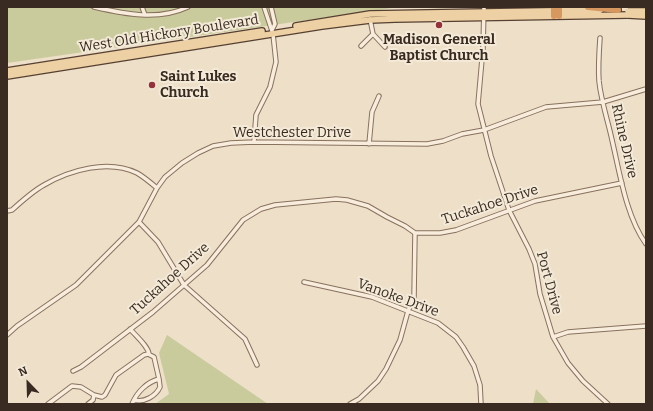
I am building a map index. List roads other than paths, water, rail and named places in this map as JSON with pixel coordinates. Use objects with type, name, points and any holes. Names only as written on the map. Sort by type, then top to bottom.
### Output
[{"type":"highway","points":[[588,7],[618,10]]},
{"type":"highway","points":[[644,7],[646,16]]},
{"type":"main road","name":"West Old Hickory Boulevard","points":[[7,71],[370,17],[484,12],[618,10],[646,16]]},
{"type":"main road","name":"West Old Hickory Boulevard","points":[[556,11],[628,13],[646,11]]},
{"type":"main road","name":"West Old Hickory Boulevard","points":[[7,76],[273,32]]},
{"type":"street","points":[[94,7],[125,14],[145,16],[165,14],[187,7]]},
{"type":"street","points":[[100,7],[105,10]]},
{"type":"street","points":[[142,7],[145,16]]},
{"type":"street","points":[[254,142],[256,115],[270,87],[276,62],[273,32],[264,7]]},
{"type":"street","points":[[271,7],[275,24],[273,32]]},
{"type":"street","name":"Port Drive","points":[[484,12],[478,104],[491,156],[509,210],[535,264],[540,294],[553,337],[568,363],[608,404]]},
{"type":"street","points":[[370,17],[373,34],[385,46]]},
{"type":"street","points":[[361,46],[373,34]]},
{"type":"street","name":"Rhine Drive","points":[[600,38],[598,67],[603,102],[622,183],[636,229],[646,244]]},
{"type":"street","name":"Westchester Drive","points":[[7,335],[17,326],[76,285],[139,222],[157,188],[165,177],[178,165],[213,146],[231,143],[254,142],[427,144],[444,141],[462,134],[484,130],[546,107],[603,102],[646,89]]},
{"type":"street","points":[[368,144],[372,112],[379,96]]},
{"type":"street","points":[[7,211],[12,210],[44,185],[66,175],[99,167],[123,169],[137,173],[157,188]]},
{"type":"street","name":"Tuckahoe Drive","points":[[73,371],[81,367],[153,312],[207,265],[243,220],[261,209],[274,205],[347,200],[368,206],[415,233],[440,233],[456,230],[536,201],[622,183]]},
{"type":"street","points":[[139,222],[158,242],[184,285],[244,338],[257,365]]},
{"type":"street","points":[[350,404],[373,388],[386,369],[399,341],[408,311],[414,298],[415,233]]},
{"type":"street","name":"Vanoke Drive","points":[[304,282],[372,297],[438,323],[456,337],[464,347],[474,366],[480,385],[481,404]]},
{"type":"street","points":[[553,337],[568,332],[646,326]]},
{"type":"street","points":[[130,329],[146,346],[149,354],[154,357],[160,387],[154,395],[142,401],[133,402]]},
{"type":"street","points":[[48,404],[72,386],[81,387],[94,395],[102,397],[105,396],[119,372],[144,355],[149,354]]},
{"type":"street","points":[[133,402],[142,389],[159,379]]},
{"type":"street","points":[[88,404],[93,400],[94,395]]},
{"type":"place","name":"Madison General Baptist Church","points":[[439,25]]},
{"type":"place","name":"Saint Lukes Church","points":[[152,85]]}]
